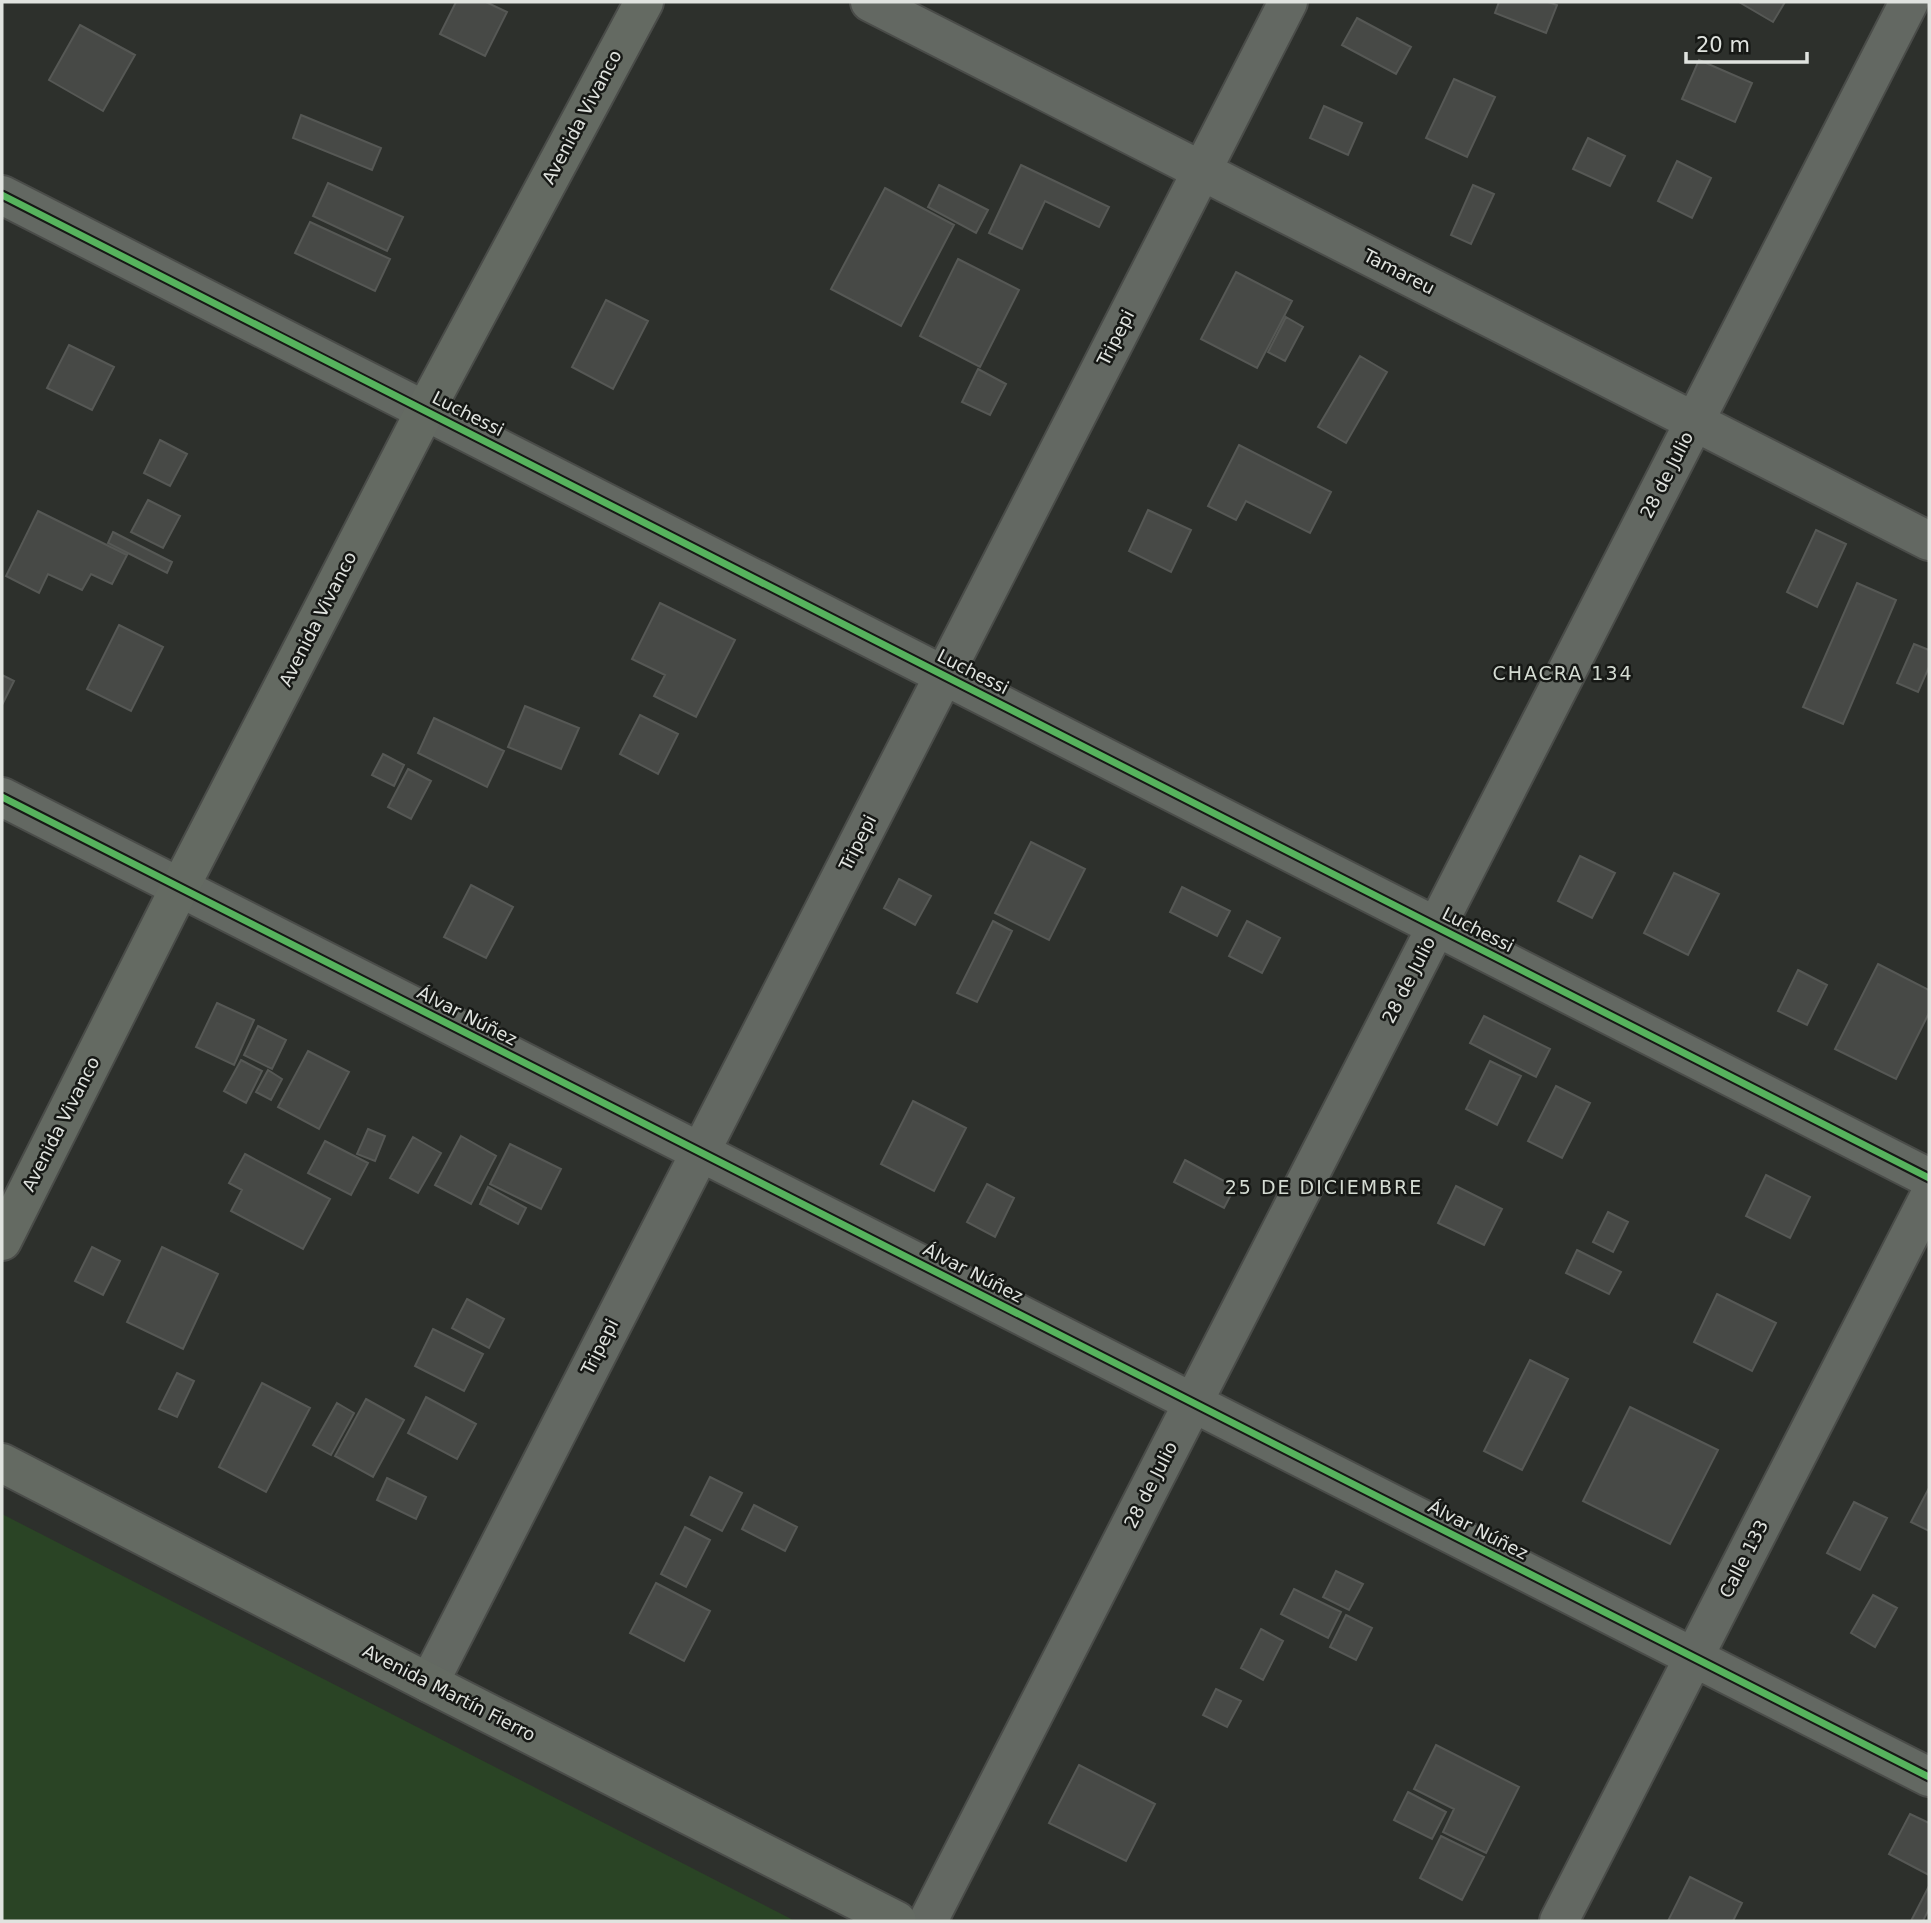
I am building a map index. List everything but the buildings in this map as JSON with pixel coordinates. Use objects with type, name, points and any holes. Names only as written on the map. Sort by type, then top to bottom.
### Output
[{"type":"street","name":"Avenida Vivanco","points":[[2,1241],[180,887],[426,409],[644,2]]},
{"type":"street","name":"Tamareu","points":[[870,2],[1200,173],[1695,420],[1929,541]]},
{"type":"street","name":"Tripepi","points":[[429,1683],[1288,2]]},
{"type":"street","name":"28 de Julio","points":[[928,1921],[1909,2]]},
{"type":"street","name":"Luchessi","points":[[2,195],[1929,1178]]},
{"type":"street","name":"Álvar Núñez","points":[[2,797],[1929,1777]]},
{"type":"street","name":"Calle 133","points":[[1559,1921],[1929,1197]]},
{"type":"street","name":"Avenida Martín Fierro","points":[[2,1463],[897,1921]]},
{"type":"green space","points":[[2,1514],[795,1921],[2,1921]]},
{"type":"cycle path","points":[[2,195],[1929,1178]]},
{"type":"cycle path","points":[[2,797],[1929,1777]]},
{"type":"district","name":"CHACRA 134","points":[[1563,673]]},
{"type":"district","name":"25 DE DICIEMBRE","points":[[1324,1187]]}]
